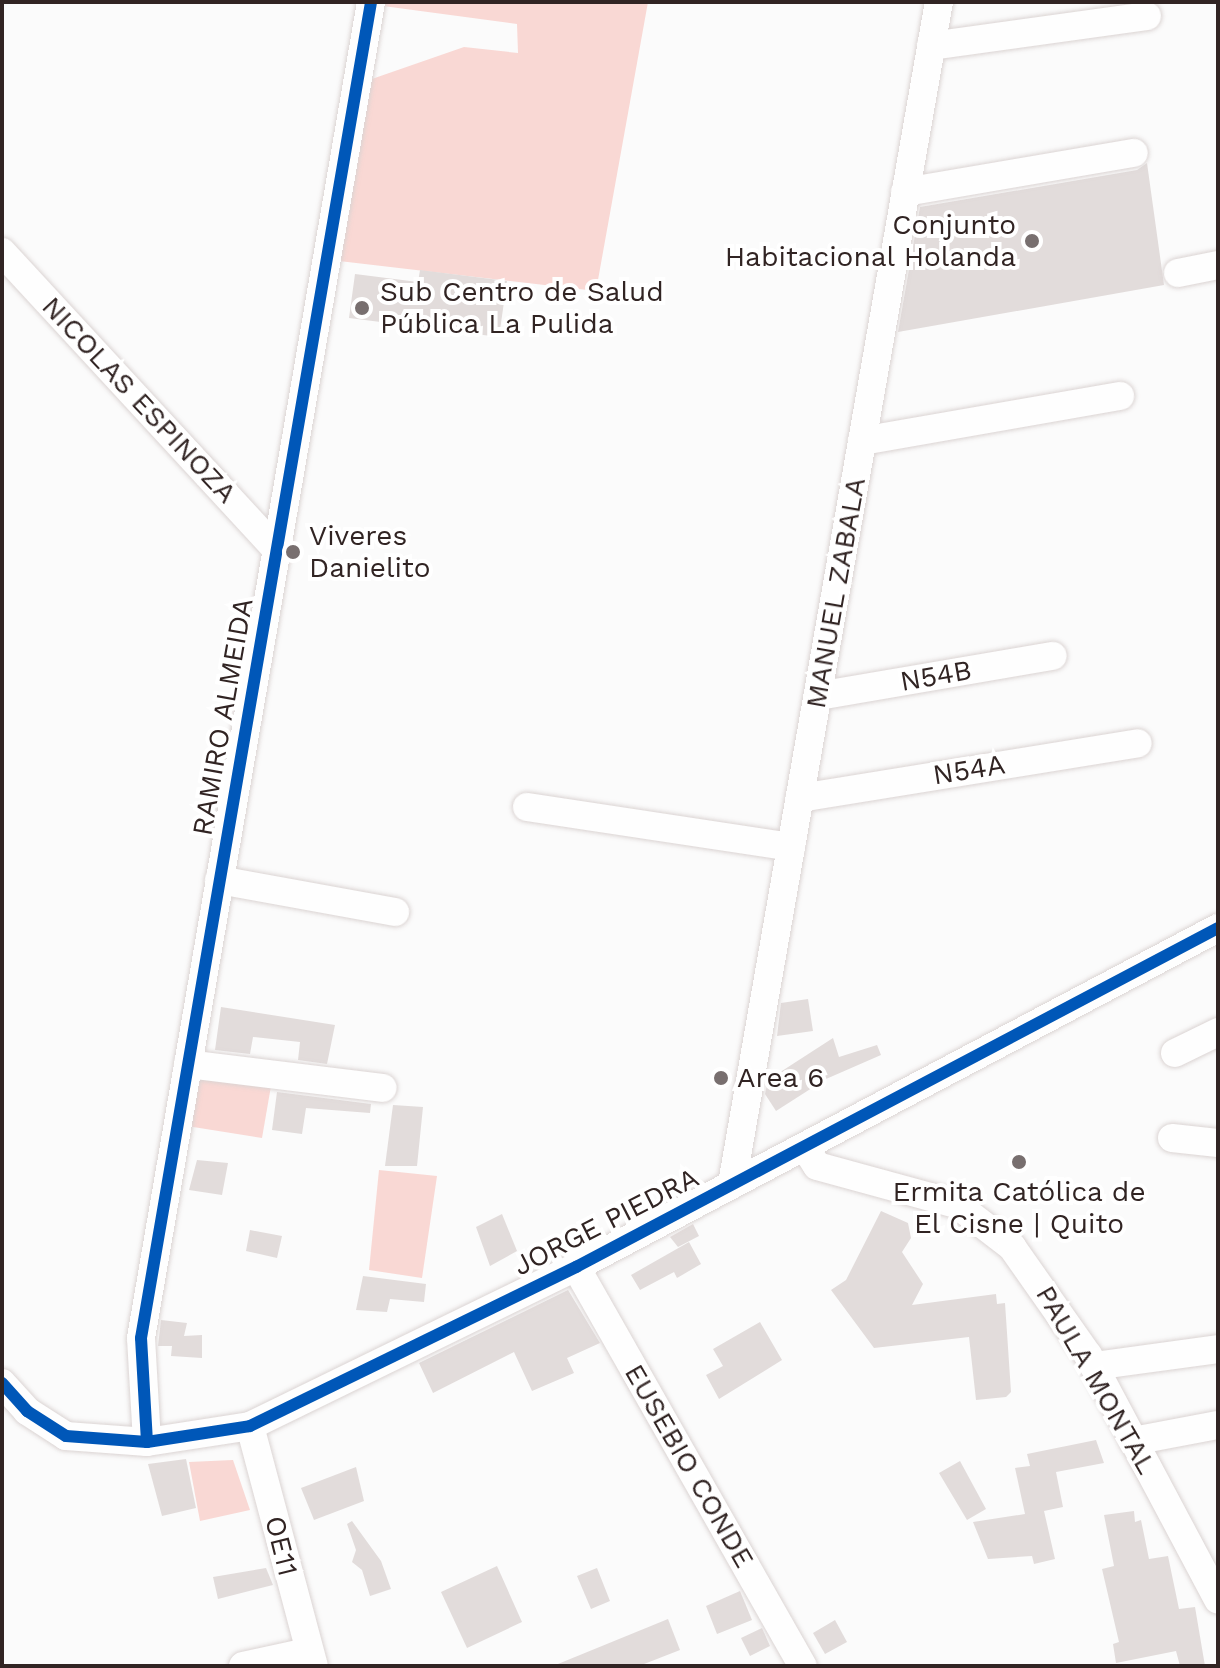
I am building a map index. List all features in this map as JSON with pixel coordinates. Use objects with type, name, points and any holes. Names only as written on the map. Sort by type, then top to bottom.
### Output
[{"type":"street","name":"RAMIRO ALMEIDA","points":[[147,1442],[141,1338],[371,2]]},
{"type":"street","name":"MANUEL ZABALA","points":[[732,1184],[939,2]]},
{"type":"street","points":[[931,46],[1147,16]]},
{"type":"street","points":[[905,192],[1134,153]]},
{"type":"street","name":"NICOLAS ESPINOZA","points":[[2,252],[276,549]]},
{"type":"street","points":[[1178,273],[1218,265]]},
{"type":"street","points":[[862,441],[1120,396]]},
{"type":"street","name":"N54B","points":[[818,696],[1053,656]]},
{"type":"street","name":"N54A","points":[[800,798],[1138,743]]},
{"type":"street","points":[[527,807],[791,847]]},
{"type":"street","points":[[219,880],[395,912]]},
{"type":"street","name":"JORGE PIEDRA","points":[[2,1383],[27,1411],[66,1436],[147,1442],[250,1426],[576,1267],[805,1147],[1075,999],[1218,928]]},
{"type":"street","points":[[1175,1053],[1218,1032]]},
{"type":"street","points":[[188,1064],[383,1088]]},
{"type":"street","points":[[1172,1138],[1218,1143]]},
{"type":"street","name":"PAULA MONTAL","points":[[805,1147],[817,1166],[956,1204],[994,1229],[1053,1299],[1094,1366],[1218,1599]]},
{"type":"street","name":"EUSEBIO CONDE","points":[[576,1267],[803,1666]]},
{"type":"street","points":[[1094,1366],[1218,1349]]},
{"type":"street","points":[[1133,1441],[1218,1425]]},
{"type":"street","name":"OE11","points":[[250,1426],[311,1659]]},
{"type":"street","points":[[243,1666],[311,1659]]},
{"type":"shaded area","points":[[384,2],[648,2],[596,291],[339,261],[369,80],[464,47],[518,53],[517,24],[383,6]]},
{"type":"shaded area","points":[[196,1072],[271,1086],[262,1138],[187,1126]]},
{"type":"shaded area","points":[[379,1170],[437,1176],[422,1278],[369,1270]]},
{"type":"shaded area","points":[[233,1460],[250,1510],[200,1521],[189,1462]]},
{"type":"building","name":"Conjunto Habitacional Holanda","points":[[1147,163],[1164,285],[898,332],[920,207],[1137,170]]},
{"type":"building","name":"Sub Centro de Salud Pública La Pulida","points":[[420,270],[507,281],[499,337],[349,318],[355,274],[418,282]]},
{"type":"building","points":[[808,999],[813,1031],[777,1036],[781,1003]]},
{"type":"building","points":[[221,1007],[335,1025],[327,1064],[298,1060],[300,1042],[253,1037],[250,1054],[215,1050]]},
{"type":"building","points":[[833,1038],[839,1057],[877,1045],[881,1055],[826,1079],[776,1111],[765,1094],[768,1080]]},
{"type":"building","points":[[277,1092],[371,1104],[370,1113],[306,1108],[302,1134],[272,1130]]},
{"type":"building","points":[[393,1105],[423,1107],[417,1166],[385,1166]]},
{"type":"building","points":[[197,1160],[228,1163],[222,1195],[189,1190]]},
{"type":"building","points":[[881,1211],[908,1223],[911,1238],[902,1252],[923,1284],[912,1305],[996,1294],[997,1304],[1005,1303],[1011,1392],[1006,1397],[976,1400],[969,1337],[874,1348],[831,1290],[846,1280]]},
{"type":"building","points":[[502,1214],[517,1251],[490,1266],[476,1227]]},
{"type":"building","points":[[693,1224],[699,1236],[678,1247],[670,1237]]},
{"type":"building","points":[[250,1230],[282,1236],[277,1258],[246,1251]]},
{"type":"building","points":[[689,1242],[701,1264],[677,1278],[674,1272],[640,1290],[631,1275]]},
{"type":"building","points":[[363,1276],[426,1284],[424,1302],[390,1299],[387,1312],[356,1310]]},
{"type":"building","points":[[568,1290],[600,1343],[567,1358],[574,1373],[532,1391],[514,1352],[433,1393],[419,1363]]},
{"type":"building","points":[[161,1320],[187,1323],[184,1336],[202,1335],[202,1358],[171,1356],[172,1346],[158,1346]]},
{"type":"building","points":[[760,1322],[782,1360],[719,1399],[706,1375],[723,1366],[713,1349]]},
{"type":"building","points":[[1096,1440],[1104,1463],[1056,1472],[1063,1507],[1044,1511],[1055,1559],[1034,1564],[1032,1556],[988,1559],[973,1522],[1025,1514],[1015,1468],[1030,1466],[1027,1454]]},
{"type":"building","points":[[186,1459],[196,1508],[162,1516],[148,1464]]},
{"type":"building","points":[[960,1461],[986,1509],[967,1520],[939,1473]]},
{"type":"building","points":[[356,1467],[364,1501],[314,1520],[301,1488]]},
{"type":"building","points":[[1134,1511],[1135,1522],[1141,1520],[1149,1559],[1168,1556],[1179,1609],[1195,1607],[1205,1666],[1180,1666],[1176,1651],[1116,1663],[1113,1644],[1119,1642],[1102,1569],[1114,1566],[1104,1515]]},
{"type":"building","points":[[352,1521],[381,1561],[391,1589],[370,1596],[362,1570],[352,1562],[356,1550],[347,1524]]},
{"type":"building","points":[[497,1566],[522,1622],[467,1648],[441,1592]]},
{"type":"building","points":[[266,1568],[273,1585],[218,1599],[213,1577]]},
{"type":"building","points":[[597,1568],[610,1601],[591,1609],[577,1576]]},
{"type":"building","points":[[740,1591],[752,1620],[717,1634],[706,1606]]},
{"type":"building","points":[[668,1619],[680,1650],[639,1666],[553,1666]]},
{"type":"building","points":[[835,1620],[847,1642],[825,1654],[813,1633]]},
{"type":"building","points":[[762,1628],[770,1646],[750,1656],[741,1638]]},
{"type":"cycle path","points":[[147,1442],[141,1338],[371,2]]},
{"type":"cycle path","points":[[2,1383],[27,1411],[66,1436],[147,1442],[250,1426],[576,1267],[1218,928]]},
{"type":"place","name":"Conjunto Habitacional Holanda","points":[[1032,241]]},
{"type":"place","name":"Sub Centro de Salud Pública La Pulida","points":[[362,308]]},
{"type":"place","name":"Viveres Danielito","points":[[293,552]]},
{"type":"place","name":"Area 6","points":[[721,1078]]},
{"type":"place","name":"Ermita Católica de El Cisne | Quito","points":[[1019,1162]]}]
